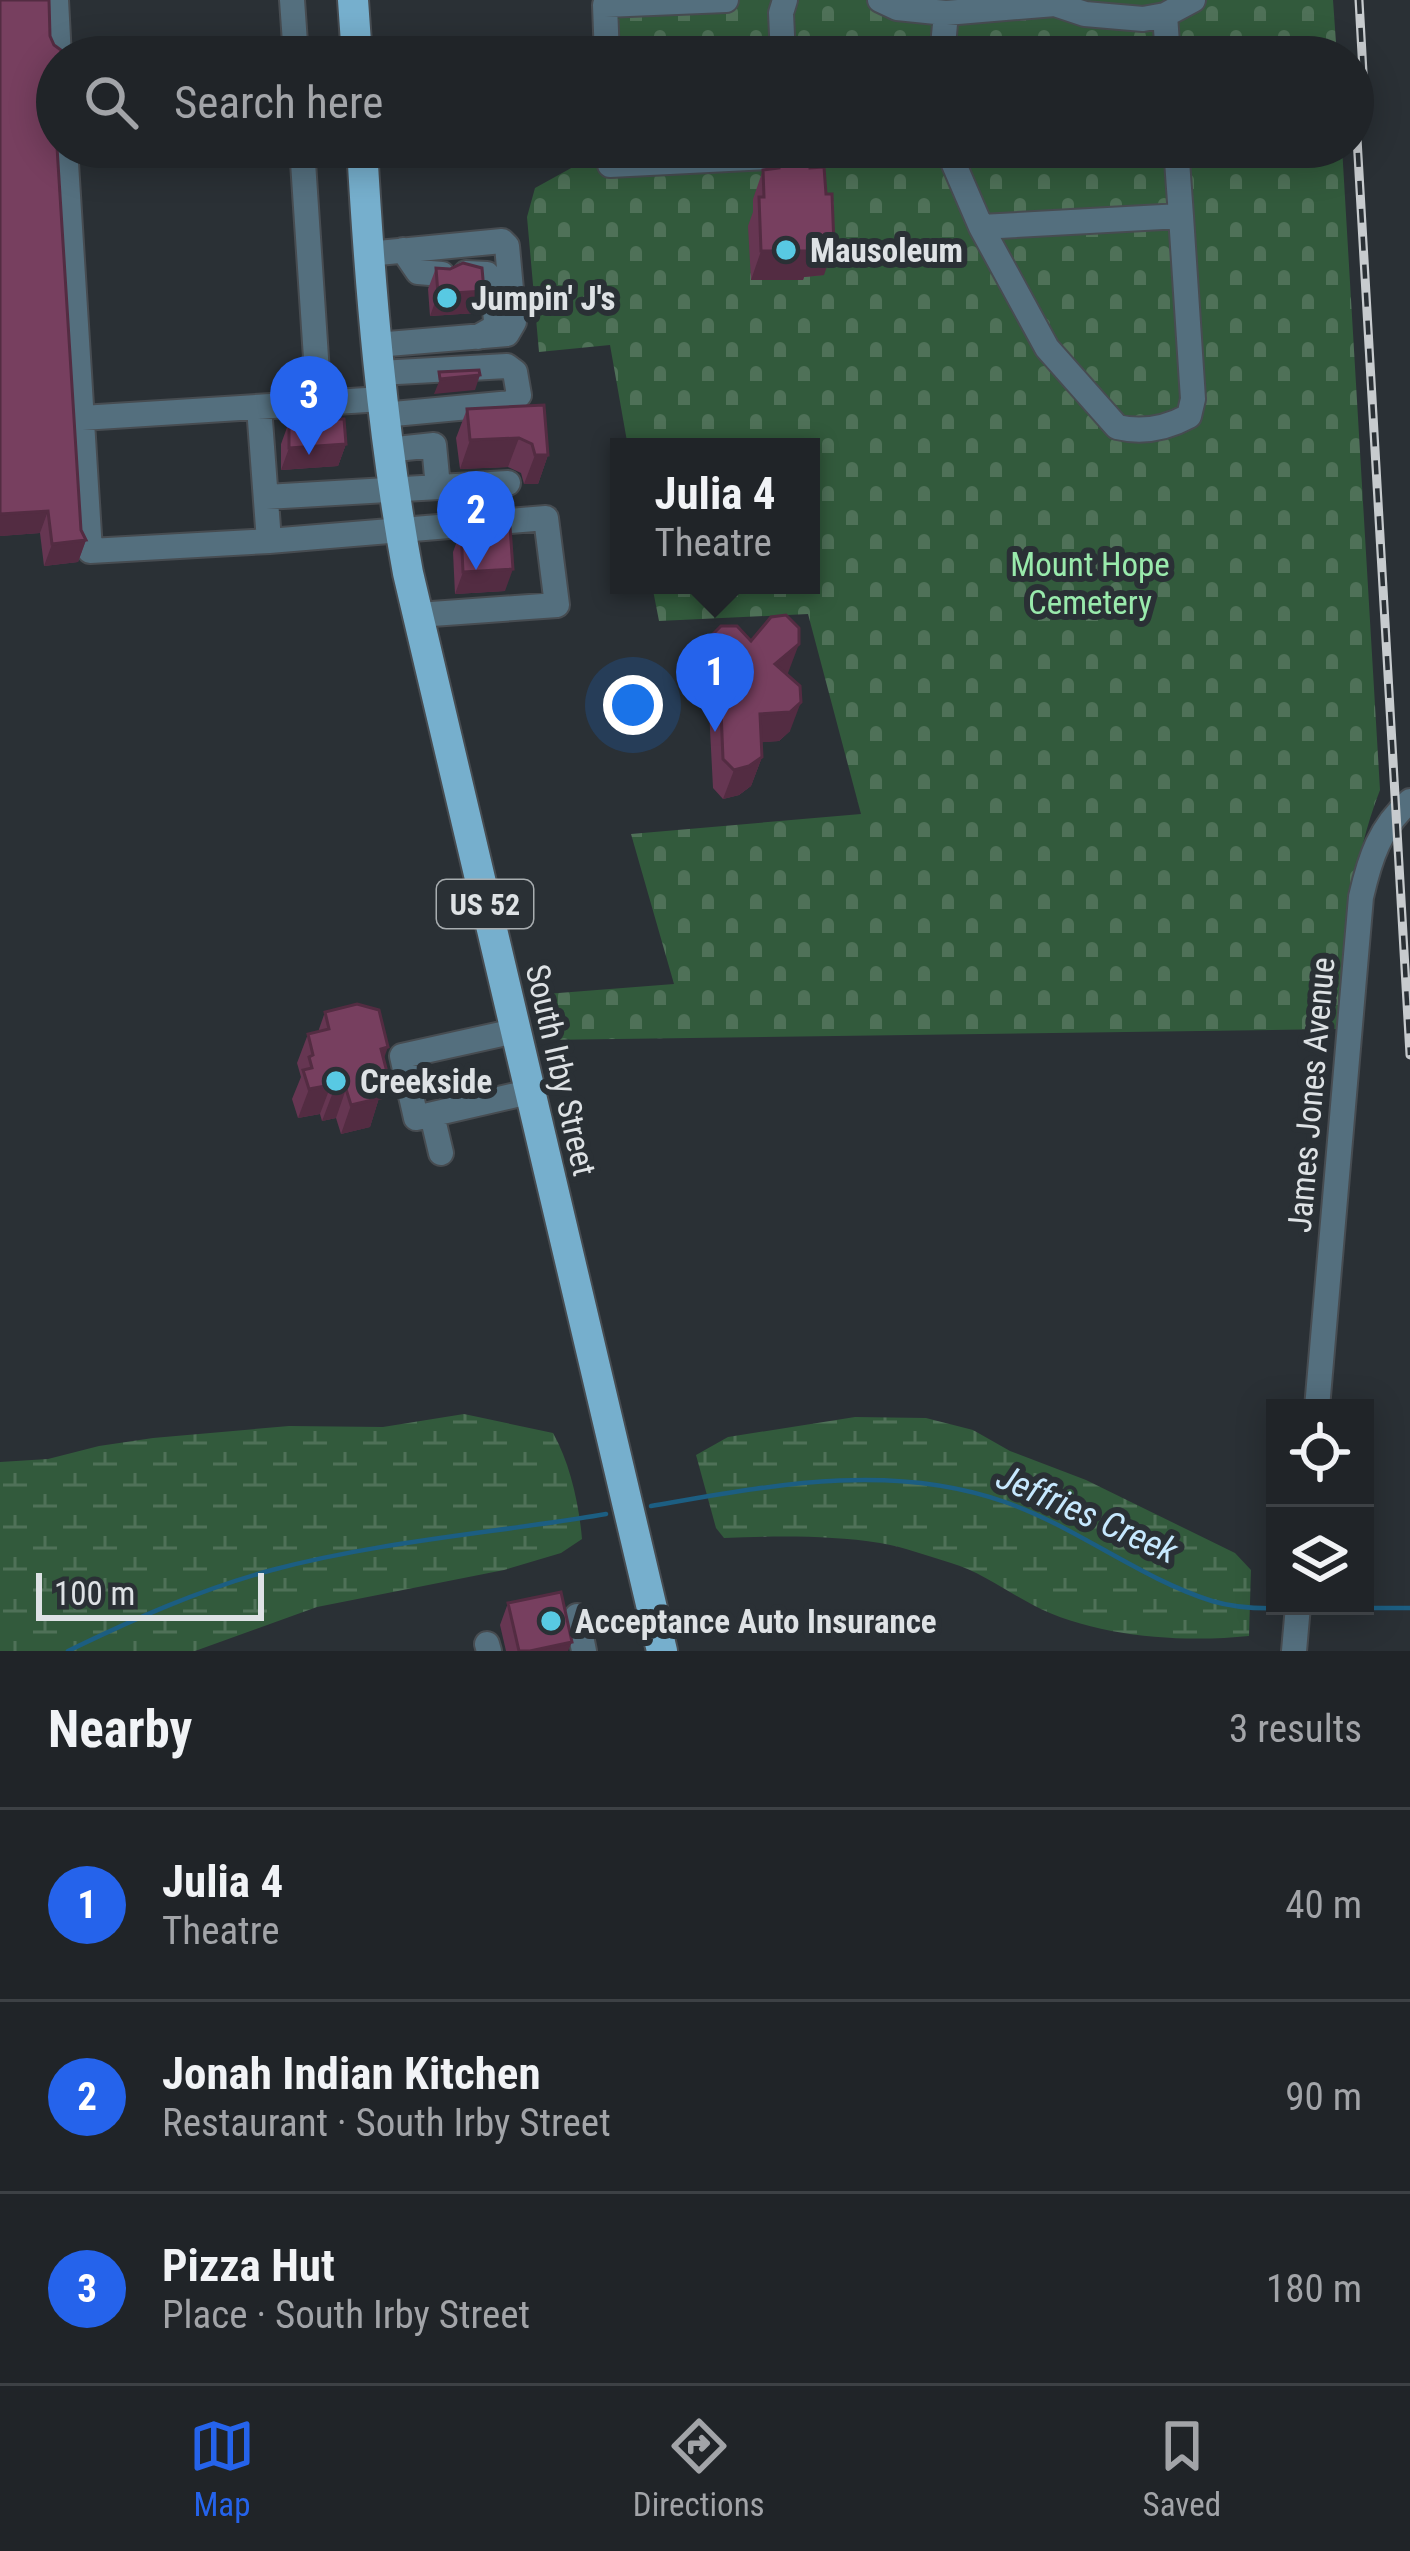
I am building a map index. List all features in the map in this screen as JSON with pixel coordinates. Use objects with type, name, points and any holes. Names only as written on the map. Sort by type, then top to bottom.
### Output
[{"type":"main road","points":[[353,0],[356,36]]},
{"type":"main road","name":"South Irby Street","points":[[363,168],[380,383],[400,529],[659,1650]]},
{"type":"street","points":[[56,0],[58,36]]},
{"type":"street","points":[[292,0],[295,36]]},
{"type":"street","points":[[607,36],[606,3],[726,0]]},
{"type":"street","points":[[782,36],[785,0]]},
{"type":"street","points":[[883,1],[897,8],[946,13],[1054,2],[1103,17],[1143,19],[1165,15],[1193,0]]},
{"type":"street","points":[[944,36],[946,13]]},
{"type":"street","points":[[1165,15],[1166,36]]},
{"type":"street","points":[[66,168],[90,551],[546,518],[556,605],[418,615]]},
{"type":"street","points":[[303,168],[319,404]]},
{"type":"street","points":[[956,168],[981,227],[1047,348],[1117,427],[1130,430],[1174,424],[1189,416],[1193,399],[1178,168]]},
{"type":"street","points":[[981,227],[1181,216]]},
{"type":"street","points":[[368,254],[495,240],[507,245],[514,322],[507,334],[476,338]]},
{"type":"street","points":[[82,418],[319,404],[380,383],[494,328],[493,282],[487,274],[418,272],[404,250]]},
{"type":"street","points":[[507,366],[515,372],[519,395],[512,404],[380,383],[507,366]]},
{"type":"street","points":[[259,407],[268,541]]},
{"type":"street","points":[[387,450],[434,446],[437,487]]},
{"type":"street","points":[[266,497],[508,483]]},
{"type":"street","name":"James Jones Avenue","points":[[1318,1399],[1360,897],[1377,844],[1387,825],[1410,801]]},
{"type":"street","points":[[515,1031],[402,1056],[416,1118],[529,1092]]},
{"type":"street","points":[[433,1115],[441,1153]]},
{"type":"street","points":[[1294,1651],[1297,1615]]},
{"type":"street","points":[[577,1616],[584,1651]]},
{"type":"green space","points":[[592,0],[1333,0],[1336,36],[595,36]]},
{"type":"green space","name":"Mount Hope Cemetery","points":[[571,168],[1343,168],[1380,790],[1355,878],[1337,1029],[543,1040],[533,995],[674,984],[631,834],[861,814],[808,614],[659,621],[654,594],[820,594],[820,438],[626,438],[610,345],[539,352],[527,217],[535,188]]},
{"type":"green space","points":[[464,1414],[553,1433],[573,1484],[582,1539],[561,1553],[504,1570],[317,1607],[195,1651],[0,1651],[0,1462],[48,1459],[153,1438],[289,1426],[383,1427]]},
{"type":"green space","points":[[855,1417],[926,1418],[973,1430],[1235,1553],[1251,1570],[1249,1636],[1167,1638],[1110,1631],[1057,1616],[962,1567],[880,1543],[724,1538],[716,1528],[696,1455],[728,1437]]},
{"type":"building","points":[[0,0],[49,0],[50,36],[36,36],[36,168],[58,168],[81,530],[86,540],[52,544],[48,511],[0,514]]},
{"type":"building","points":[[824,168],[826,194],[832,194],[834,246],[814,251],[761,251],[763,170]]},
{"type":"building","points":[[463,263],[482,268],[484,291],[438,294],[436,268]]},
{"type":"building","points":[[479,370],[480,375],[440,379],[439,372]]},
{"type":"building","points":[[544,405],[548,455],[535,455],[532,444],[519,438],[470,440],[467,409]]},
{"type":"building","points":[[316,414],[316,419],[344,419],[346,444],[289,448],[289,422],[297,422],[297,415]]},
{"type":"building","points":[[510,527],[513,569],[463,572],[461,530]]},
{"type":"building","points":[[786,615],[799,628],[799,644],[775,664],[800,686],[801,702],[790,712],[760,714],[762,757],[734,770],[723,759],[719,661],[711,652],[710,637],[721,626],[737,626],[751,641],[771,617]]},
{"type":"building","name":"Creekside","points":[[357,1004],[379,1010],[388,1047],[381,1049],[387,1072],[375,1076],[381,1098],[351,1105],[346,1089],[333,1092],[331,1085],[309,1089],[303,1070],[312,1068],[308,1034],[329,1029],[325,1012]]},
{"type":"building","points":[[561,1592],[572,1642],[519,1651],[508,1603]]},
{"type":"waterway","name":"Jeffries Creek","points":[[651,1506],[828,1481],[873,1480],[961,1490],[1032,1512],[1185,1591],[1230,1605],[1266,1608]]},
{"type":"waterway","name":"Jeffries Creek","points":[[68,1651],[168,1606],[272,1570],[396,1545],[606,1514]]},
{"type":"waterway","name":"Jeffries Creek","points":[[1374,1608],[1410,1608]]},
{"type":"railway","points":[[1359,0],[1361,36]]},
{"type":"railway","points":[[1359,168],[1410,1055]]},
{"type":"place","name":"Mausoleum","points":[[786,250]]},
{"type":"place","name":"Jumpin' J's","points":[[447,298]]},
{"type":"place","name":"Pizza Hut","points":[[309,455]]},
{"type":"place","name":"Jonah Indian Kitchen","points":[[476,570]]},
{"type":"place","name":"Julia 4","points":[[715,732]]},
{"type":"place","name":"Creekside","points":[[336,1081]]},
{"type":"place","name":"Acceptance Auto Insurance","points":[[551,1621]]}]
